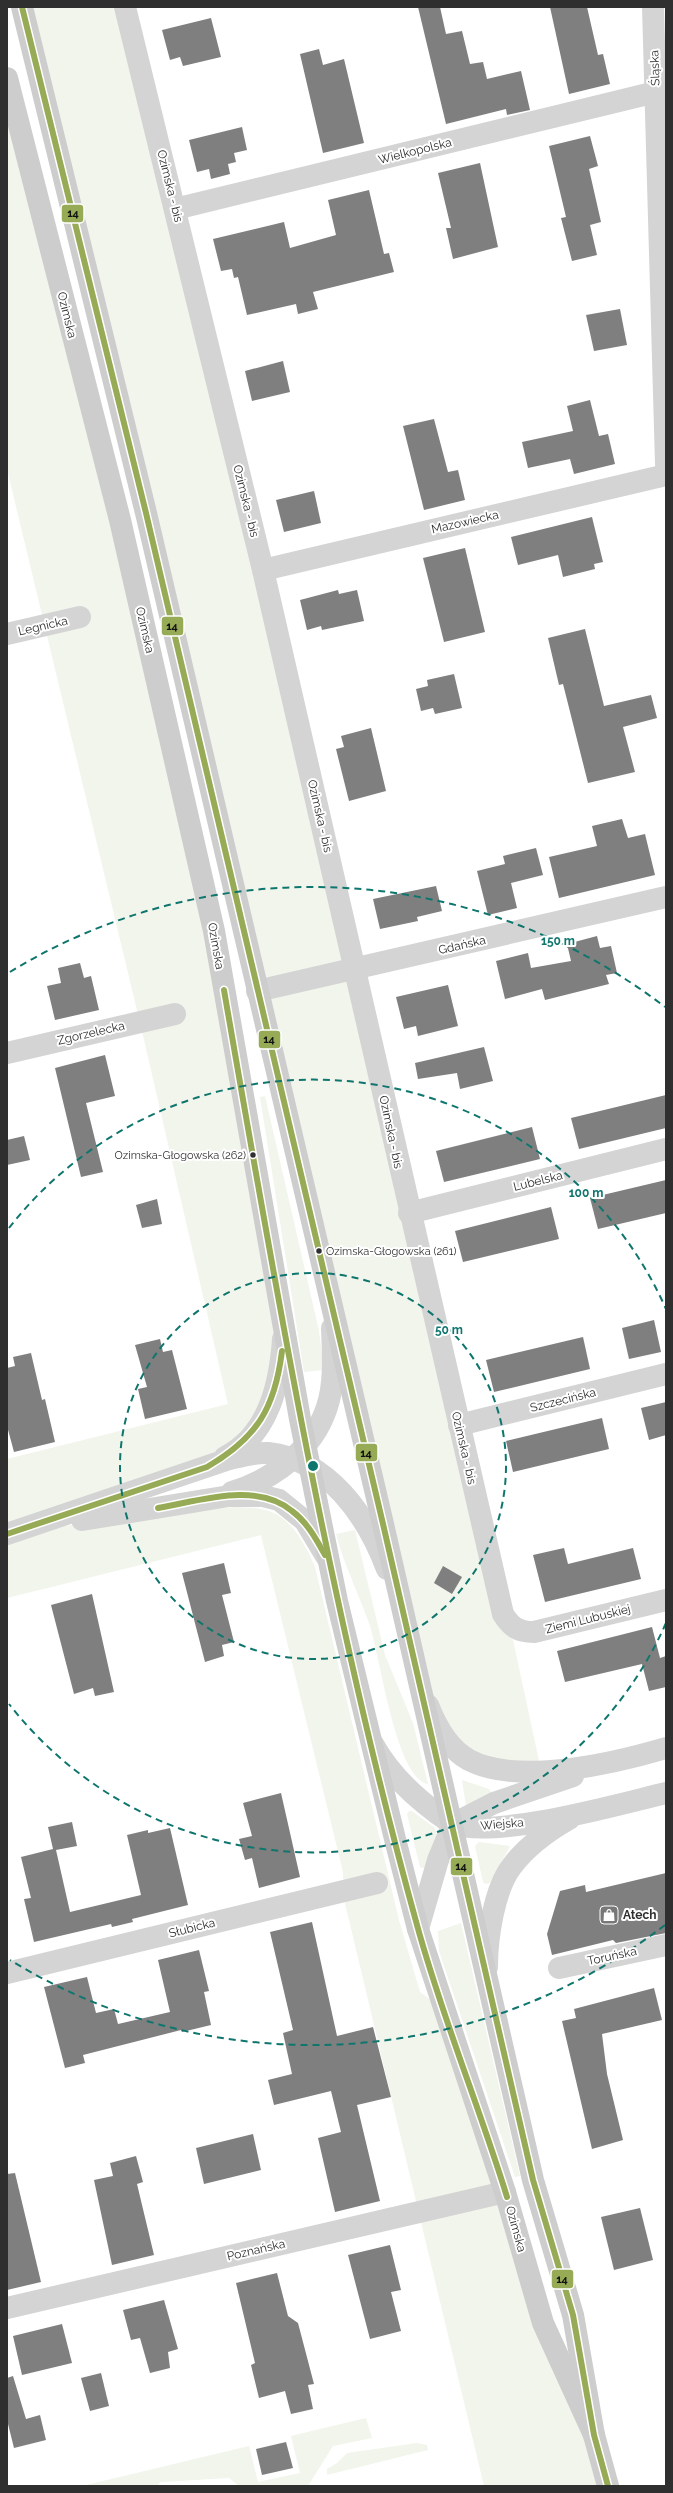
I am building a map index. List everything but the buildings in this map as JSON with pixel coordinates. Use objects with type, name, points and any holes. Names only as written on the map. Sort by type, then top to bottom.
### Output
[{"type":"main road","name":"Ozimska","points":[[22,7],[146,513],[453,1824],[533,2180],[573,2315],[590,2401],[594,2435],[608,2486]]},
{"type":"main road","name":"Ozimska","points":[[7,78],[120,520],[214,931],[284,1324],[302,1458],[371,1741],[418,1929],[505,2192],[543,2323],[594,2435]]},
{"type":"street","name":"Ozimska - bis","points":[[126,7],[263,570],[409,1213],[503,1614],[510,1626]]},
{"type":"street","name":"Śląska","points":[[653,7],[666,464]]},
{"type":"street","name":"Wielkopolska","points":[[175,209],[656,92]]},
{"type":"street","name":"Mazowiecka","points":[[263,570],[666,475]]},
{"type":"street","name":"Legnicka","points":[[7,634],[80,617]]},
{"type":"street","name":"Gdańska","points":[[257,991],[355,970],[666,897]]},
{"type":"street","name":"Zgorzelecka","points":[[7,1053],[175,1014]]},
{"type":"street","name":"Lubelska","points":[[409,1213],[666,1149]]},
{"type":"street","points":[[190,1504],[256,1482],[302,1458],[327,1407],[333,1354],[330,1301]]},
{"type":"street","points":[[207,1466],[238,1449],[261,1423],[273,1400],[279,1375],[284,1324]]},
{"type":"street","name":"Szczecińska","points":[[459,1425],[666,1374]]},
{"type":"street","points":[[11,1533],[207,1466],[257,1454],[268,1453],[302,1458],[338,1487],[363,1518],[384,1560],[408,1633]]},
{"type":"street","points":[[11,1533],[247,1495],[263,1496],[279,1500],[309,1526],[328,1562]]},
{"type":"street","name":"Ziemi Lubuskiej","points":[[510,1626],[524,1632],[534,1632],[666,1600]]},
{"type":"street","points":[[421,1690],[446,1739],[457,1751],[482,1766],[503,1769],[541,1770],[578,1768],[616,1762]]},
{"type":"street","points":[[371,1741],[386,1764],[416,1799],[453,1824]]},
{"type":"street","points":[[418,1929],[438,1860],[453,1824],[494,1804],[616,1762],[666,1748]]},
{"type":"street","name":"Wiejska","points":[[453,1824],[498,1827],[580,1813],[666,1793]]},
{"type":"street","points":[[487,1978],[490,1927],[506,1875],[525,1852],[544,1835],[580,1813]]},
{"type":"street","name":"Słubicka","points":[[7,1973],[377,1883]]},
{"type":"street","name":"Toruńska","points":[[559,1968],[666,1944]]},
{"type":"street","name":"Poznańska","points":[[7,2308],[505,2192]]},
{"type":"shaded area","points":[[22,7],[125,7],[510,1626],[541,1770],[483,1766],[438,1726]]},
{"type":"shaded area","points":[[7,78],[214,931],[281,1367],[247,1440],[18,1531],[234,1507],[257,1508],[274,1513],[290,1525],[302,1540],[315,1567],[399,1920],[420,1992],[444,2010],[608,2486],[484,2486],[344,1899],[343,1872],[261,1535],[7,1598],[7,1459],[228,1404],[142,1031],[7,469]]},
{"type":"shaded area","points":[[265,1096],[319,1331],[324,1370],[304,1372],[260,1097]]},
{"type":"shaded area","points":[[355,1530],[385,1655],[413,1723],[428,1784],[416,1777],[406,1761],[390,1712],[369,1623],[343,1557],[336,1534]]},
{"type":"shaded area","points":[[462,1780],[489,1789],[492,1794],[466,1806]]},
{"type":"shaded area","points":[[409,1811],[412,1811],[435,1828],[439,1844],[426,1867],[423,1868],[420,1867],[407,1814]]},
{"type":"shaded area","points":[[479,1842],[510,1846],[490,1883],[486,1884],[483,1882],[475,1846]]},
{"type":"shaded area","points":[[461,1923],[520,2176],[515,2177],[439,1951],[438,1931]]},
{"type":"shaded area","points":[[366,2418],[372,2438],[333,2446],[308,2486],[239,2486],[229,2478],[161,2482],[157,2486],[82,2486],[249,2446],[258,2482],[300,2473],[291,2436]]},
{"type":"shaded area","points":[[417,2443],[427,2445],[428,2450],[327,2475],[327,2469],[337,2463],[347,2453]]},
{"type":"transit line","name":"14","points":[[22,7],[146,513],[383,1524],[533,2180],[573,2315],[594,2435],[608,2486]]},
{"type":"transit line","name":"14","points":[[224,990],[286,1342],[333,1577],[359,1693],[387,1810],[417,1925],[438,1994],[507,2197]]},
{"type":"transit line","name":"14","points":[[7,1534],[207,1467],[224,1456],[239,1445],[261,1420],[274,1389],[282,1351]]},
{"type":"transit line","name":"14","points":[[158,1508],[227,1496],[245,1495],[262,1497],[278,1502],[297,1515],[311,1531],[325,1555]]},
{"type":"place","name":"Ozimska-Głogowska (262)","points":[[253,1155]]},
{"type":"place","name":"Ozimska-Głogowska (261)","points":[[319,1251]]},
{"type":"place","name":"Atech","points":[[609,1915]]}]
